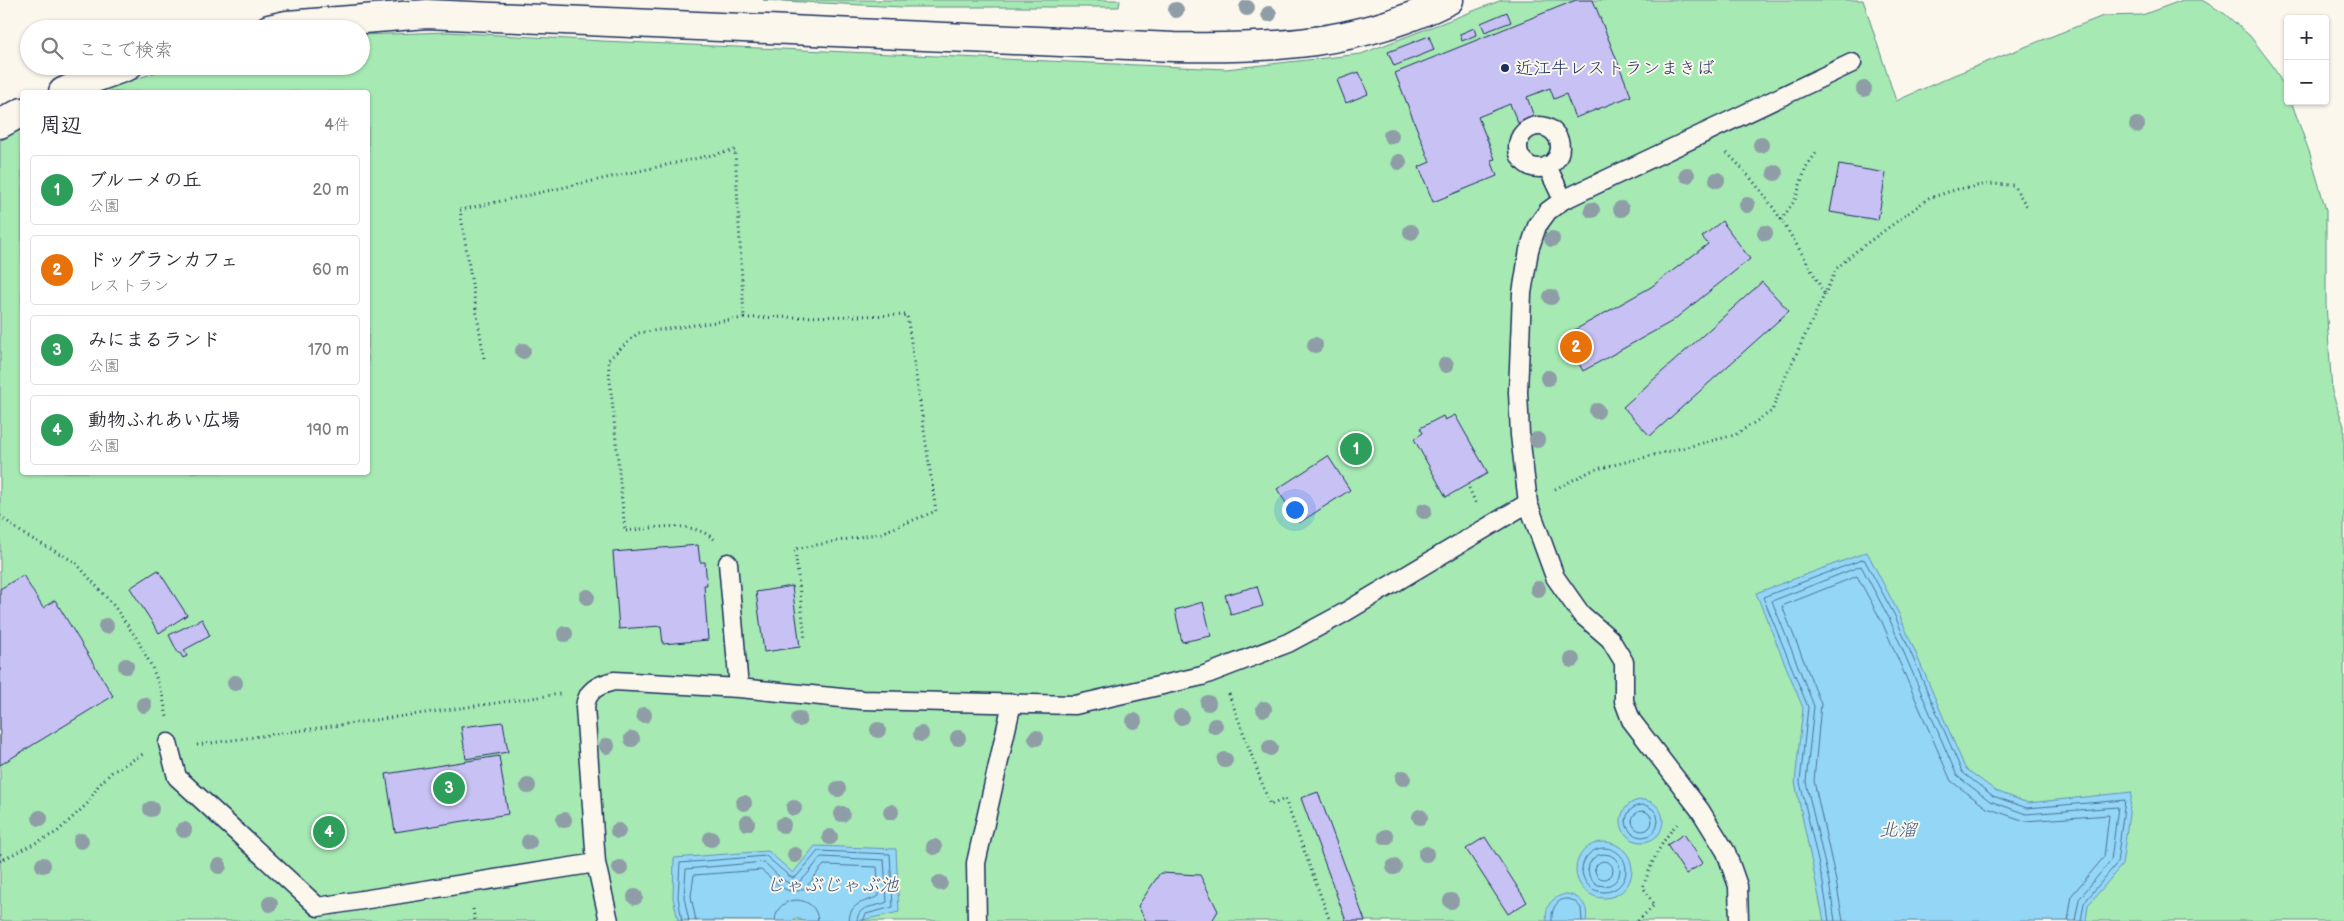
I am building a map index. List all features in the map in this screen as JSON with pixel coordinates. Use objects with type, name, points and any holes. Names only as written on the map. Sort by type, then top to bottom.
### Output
[{"type":"street","points":[[351,20],[427,14],[1172,47],[1248,48],[1348,36],[1393,24],[1449,0]]},
{"type":"street","points":[[67,90],[103,75]]},
{"type":"street","points":[[0,124],[20,113]]},
{"type":"lane","points":[[1739,921],[1738,886],[1732,868],[1716,835],[1632,720],[1624,701],[1624,662],[1610,639],[1580,614],[1555,577],[1528,503],[1520,435],[1518,392],[1522,293],[1529,250],[1537,226],[1548,211],[1563,200],[1852,62]]},
{"type":"lane","points":[[1547,166],[1563,200]]},
{"type":"lane","points":[[609,921],[596,863],[585,707],[586,697],[592,689],[614,681],[739,688],[862,700],[1075,705],[1202,676],[1288,642],[1342,614],[1528,503]]},
{"type":"lane","points":[[728,563],[739,688]]},
{"type":"lane","points":[[977,921],[976,863],[1012,703]]},
{"type":"lane","points":[[168,746],[177,777],[184,784],[318,907],[336,913],[596,863]]},
{"type":"path","points":[[1705,133],[1747,172],[1781,220],[1824,294]]},
{"type":"path","points":[[484,358],[460,210],[735,150],[744,318]]},
{"type":"path","points":[[1781,220],[1795,200],[1806,167],[1816,153]]},
{"type":"path","points":[[1528,503],[1593,470],[1735,435],[1772,411],[1783,382],[1837,268],[1855,252],[1929,198],[1958,189],[1990,184],[2013,185],[2028,208]]},
{"type":"path","points":[[728,563],[722,546],[713,538],[698,530],[672,526],[625,531],[608,360],[638,333],[744,318],[907,315],[936,511],[881,533],[795,549],[805,639]]},
{"type":"path","points":[[0,516],[24,535],[74,562],[114,606],[137,639],[152,666],[162,693],[167,715],[168,746]]},
{"type":"path","points":[[1220,670],[1270,805],[1286,799],[1330,921]]},
{"type":"path","points":[[0,860],[5,860],[57,832],[88,803],[98,786],[112,772],[130,760],[168,746],[592,689]]},
{"type":"path","points":[[1638,921],[1654,905],[1643,887],[1648,871],[1672,829],[1695,805]]},
{"type":"path","points":[[0,854],[5,860]]},
{"type":"green space","points":[[763,0],[1120,0],[1119,7],[902,7]]},
{"type":"green space","points":[[1502,0],[1863,0],[1896,101],[1954,75],[2103,16],[2142,15],[2183,0],[2202,0],[2225,14],[2250,36],[2273,66],[2284,87],[2284,105],[2292,105],[2310,154],[2326,210],[2326,304],[2332,392],[2344,426],[2344,921],[0,921],[0,141],[20,129],[20,475],[370,475],[370,90],[101,90],[148,75],[370,75],[370,35],[447,32],[602,41],[1226,69],[1361,54]]},
{"type":"water","name":"北溜","points":[[1867,552],[1899,614],[1965,768],[1996,791],[2028,803],[2132,792],[2122,865],[2088,905],[2086,921],[1824,921],[1795,782],[1803,708],[1756,593]]},
{"type":"water","points":[[1638,800],[1646,800],[1657,806],[1663,821],[1657,836],[1646,842],[1638,842],[1627,836],[1621,825],[1621,817],[1627,806]]},
{"type":"water","points":[[1604,842],[1619,847],[1627,855],[1632,870],[1627,885],[1619,893],[1604,898],[1589,893],[1581,885],[1576,870],[1581,855],[1589,847]]},
{"type":"water","name":"じゃぶじゃぶ池","points":[[815,846],[896,849],[899,912],[858,921],[804,921],[796,918],[792,921],[678,920],[673,898],[674,858],[768,851],[793,873]]},
{"type":"water","points":[[1566,894],[1580,899],[1583,903],[1587,916],[1586,921],[1547,921],[1546,916],[1550,903],[1557,897]]},
{"type":"building","points":[[1576,0],[1593,0],[1631,96],[1575,118],[1566,94],[1554,99],[1550,88],[1527,97],[1534,117],[1518,123],[1510,104],[1478,117],[1495,159],[1491,160],[1497,176],[1433,202],[1419,167],[1430,162],[1395,73]]},
{"type":"building","points":[[1507,12],[1511,22],[1485,32],[1481,23]]},
{"type":"building","points":[[1474,28],[1476,35],[1462,41],[1460,34]]},
{"type":"building","points":[[1429,36],[1434,50],[1394,66],[1388,52]]},
{"type":"building","points":[[1359,72],[1368,94],[1346,103],[1337,80]]},
{"type":"building","points":[[1839,165],[1886,173],[1878,220],[1830,212]]},
{"type":"building","points":[[1722,221],[1750,259],[1671,322],[1583,371],[1564,336],[1651,287],[1708,244],[1702,237]]},
{"type":"building","points":[[1762,282],[1789,311],[1650,436],[1623,407]]},
{"type":"building","points":[[1455,415],[1488,473],[1446,497],[1414,439],[1423,433],[1420,428],[1443,416],[1445,420]]},
{"type":"building","points":[[1328,456],[1350,490],[1299,523],[1277,489]]},
{"type":"building","points":[[698,545],[700,562],[705,562],[707,585],[704,585],[708,640],[663,644],[661,626],[619,629],[613,552]]},
{"type":"building","points":[[158,570],[187,615],[159,633],[130,588]]},
{"type":"building","points":[[23,575],[43,608],[55,600],[113,696],[0,765],[0,589]]},
{"type":"building","points":[[792,586],[800,647],[764,652],[756,592]]},
{"type":"building","points":[[1257,586],[1263,606],[1231,615],[1225,595]]},
{"type":"building","points":[[1203,602],[1211,636],[1182,642],[1175,610]]},
{"type":"building","points":[[202,619],[210,636],[184,650],[187,656],[183,658],[178,653],[169,635]]},
{"type":"building","points":[[503,722],[508,752],[466,759],[461,727]]},
{"type":"building","points":[[499,756],[508,814],[395,832],[386,774]]},
{"type":"building","points":[[1318,792],[1365,921],[1346,921],[1301,798]]},
{"type":"building","points":[[1684,834],[1703,863],[1686,874],[1667,845]]},
{"type":"building","points":[[1485,837],[1527,902],[1508,914],[1466,849]]},
{"type":"building","points":[[1160,873],[1200,875],[1218,911],[1212,921],[1146,921],[1138,906]]},
{"type":"place","name":"近江牛レストランまきば","points":[[1505,68]]},
{"type":"place","name":"ドッグランカフェ","points":[[1576,347]]},
{"type":"place","name":"ブルーメの丘","points":[[1356,449]]},
{"type":"place","name":"みにまるランド","points":[[449,788]]},
{"type":"place","name":"動物ふれあい広場","points":[[329,832]]}]
